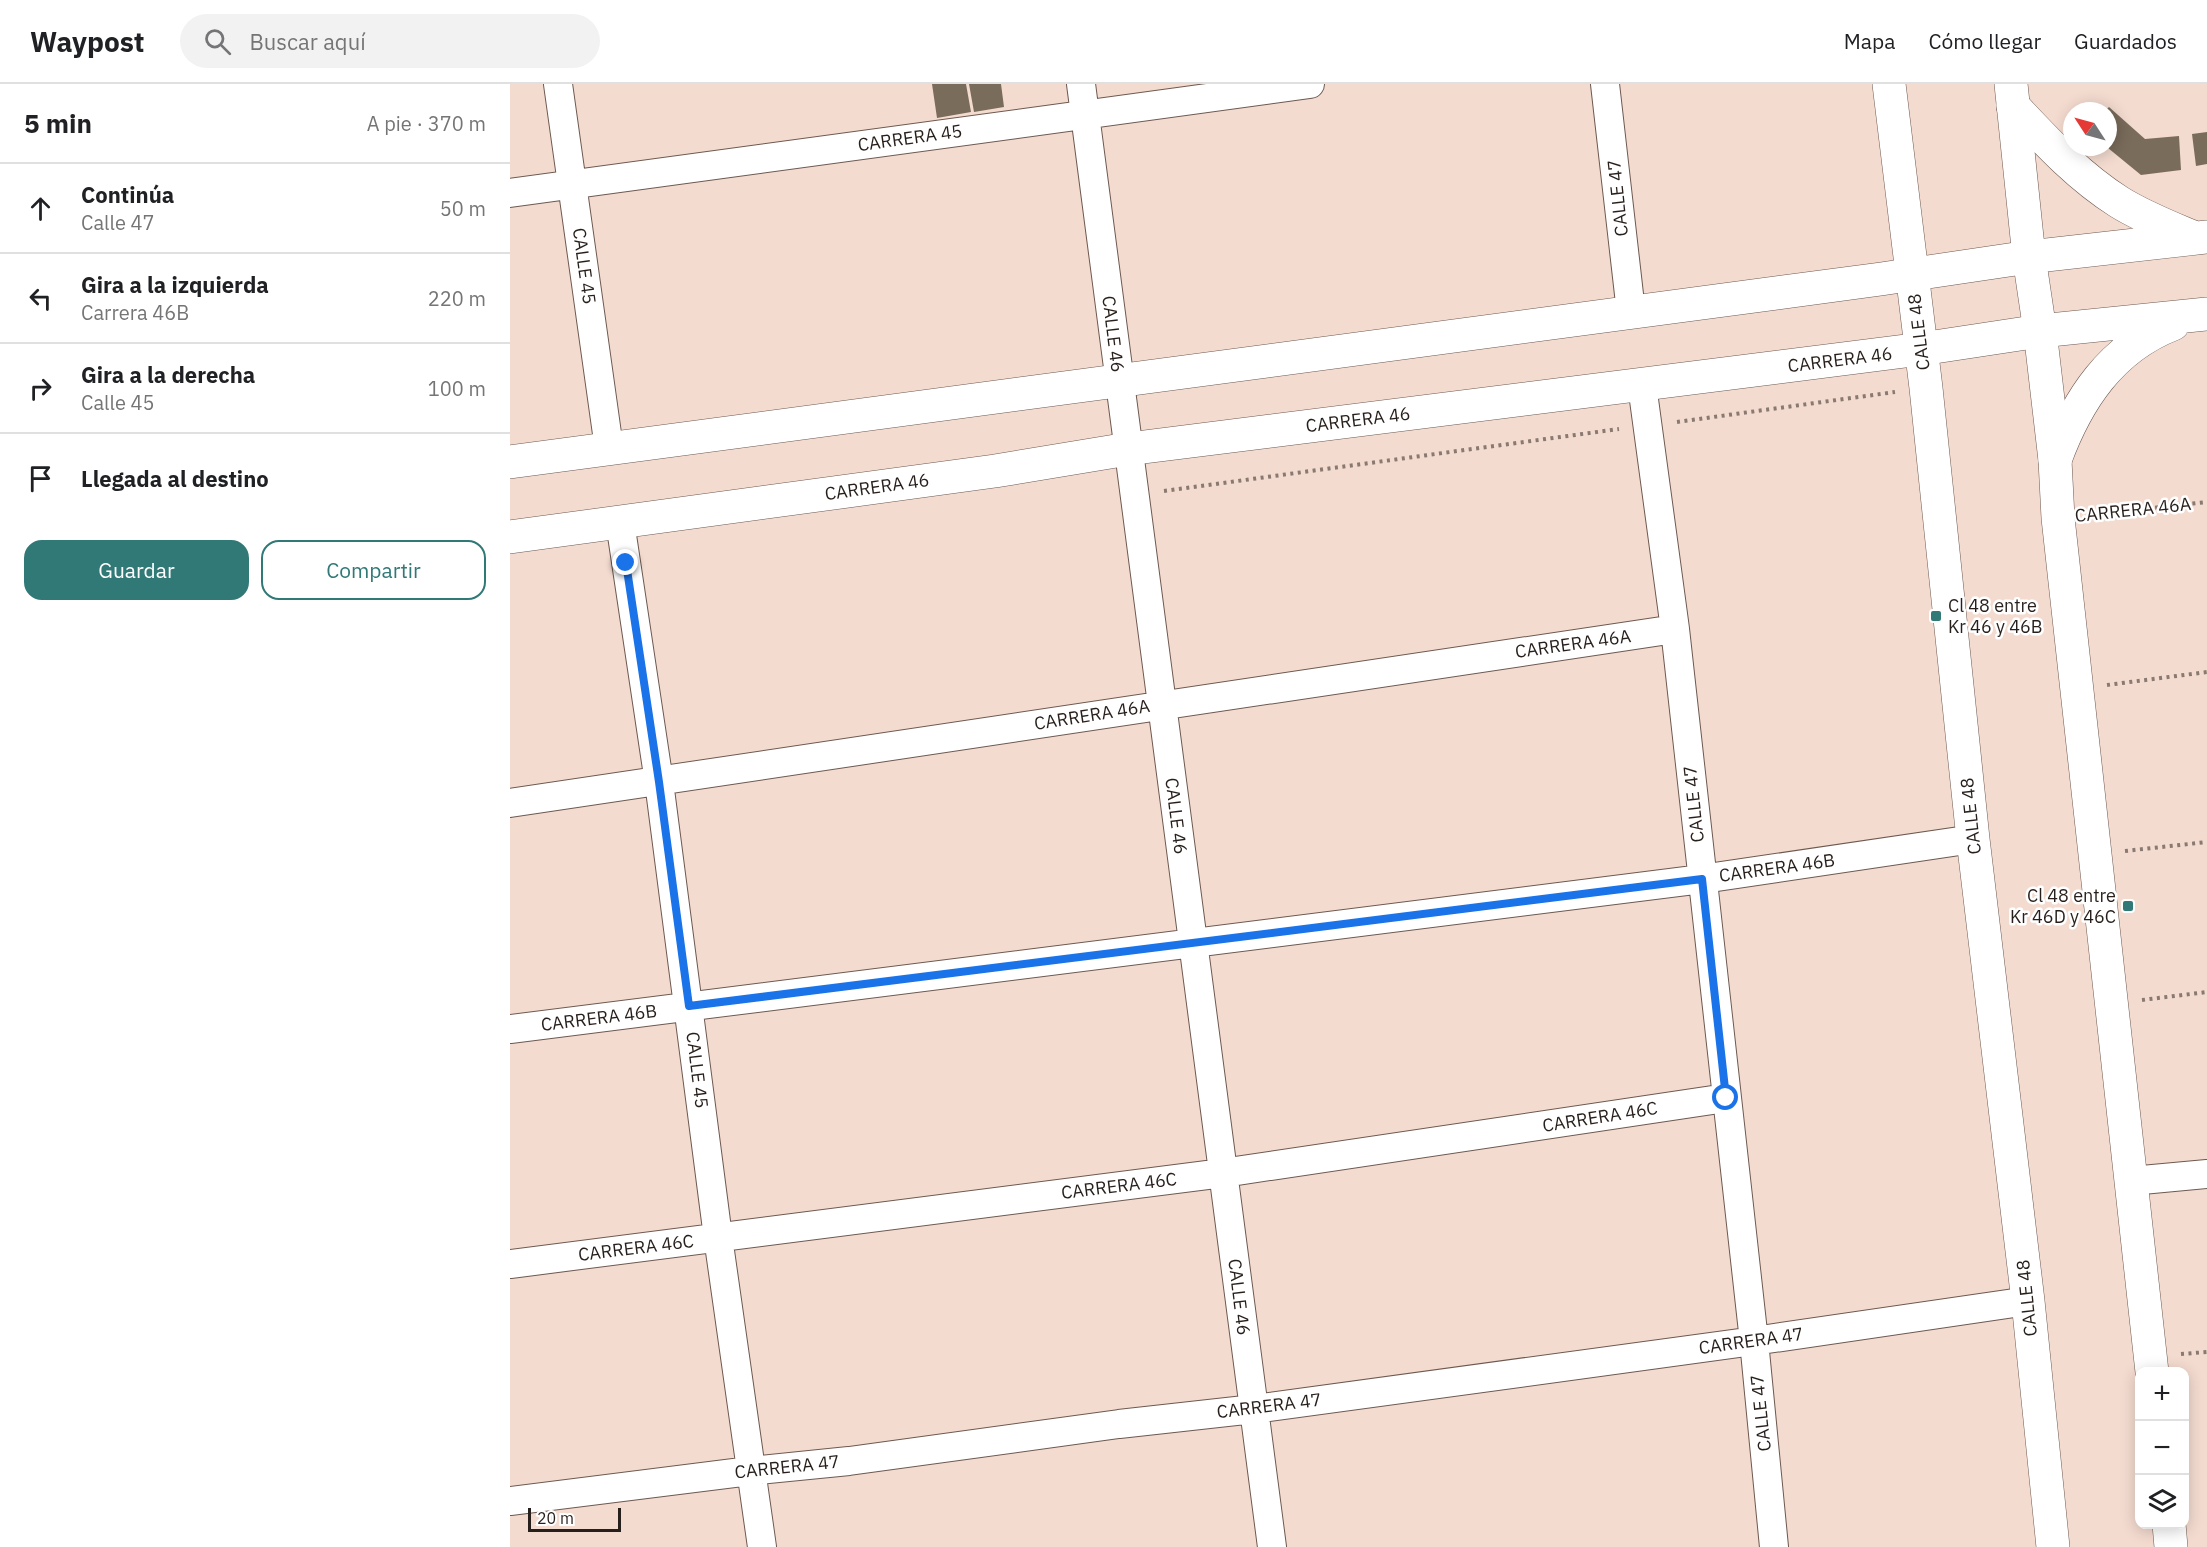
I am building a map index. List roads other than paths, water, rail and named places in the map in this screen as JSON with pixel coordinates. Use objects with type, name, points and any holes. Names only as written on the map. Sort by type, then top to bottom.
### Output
[{"type":"main road","name":"CALLE 48","points":[[1889,84],[1921,350],[1973,839],[2028,1301],[2054,1547]]},
{"type":"main road","points":[[2012,95],[2051,147],[2092,183],[2121,203],[2202,238]]},
{"type":"main road","points":[[2012,95],[2029,257],[2055,460],[2058,518],[2152,1367]]},
{"type":"main road","points":[[510,462],[1912,275],[2029,257],[2202,238]]},
{"type":"main road","points":[[2055,460],[2067,428],[2084,397],[2105,370],[2131,347],[2161,329],[2200,315]]},
{"type":"main road","name":"CARRERA 46","points":[[510,537],[996,471],[1128,449],[1921,350],[2040,331],[2200,315]]},
{"type":"main road","points":[[2169,1529],[2171,1547]]},
{"type":"street","name":"CALLE 45","points":[[558,84],[609,448]]},
{"type":"street","name":"CALLE 46","points":[[1081,84],[1272,1547]]},
{"type":"street","name":"CARRERA 45","points":[[510,193],[1310,84]]},
{"type":"street","name":"CALLE 47","points":[[1605,84],[1631,312]]},
{"type":"street","name":"CALLE 47","points":[[1642,385],[1675,629],[1754,1341],[1774,1547]]},
{"type":"street","name":"CALLE 45","points":[[620,522],[659,782],[718,1237],[762,1547]]},
{"type":"street","name":"CARRERA 46A","points":[[510,803],[1675,629]]},
{"type":"street","name":"CARRERA 46B","points":[[510,1029],[1702,879],[1973,839]]},
{"type":"street","name":"CARRERA 46C","points":[[510,1264],[1223,1173],[1726,1098]]},
{"type":"street","points":[[2131,1181],[2207,1174]]},
{"type":"street","name":"CARRERA 47","points":[[510,1501],[849,1461],[1107,1426],[1254,1409],[2028,1301]]},
{"type":"place","name":"Cl 48 entre Kr 46 y 46B","points":[[1936,616]]},
{"type":"place","name":"Cl 48 entre Kr 46D y 46C","points":[[2128,906]]}]
